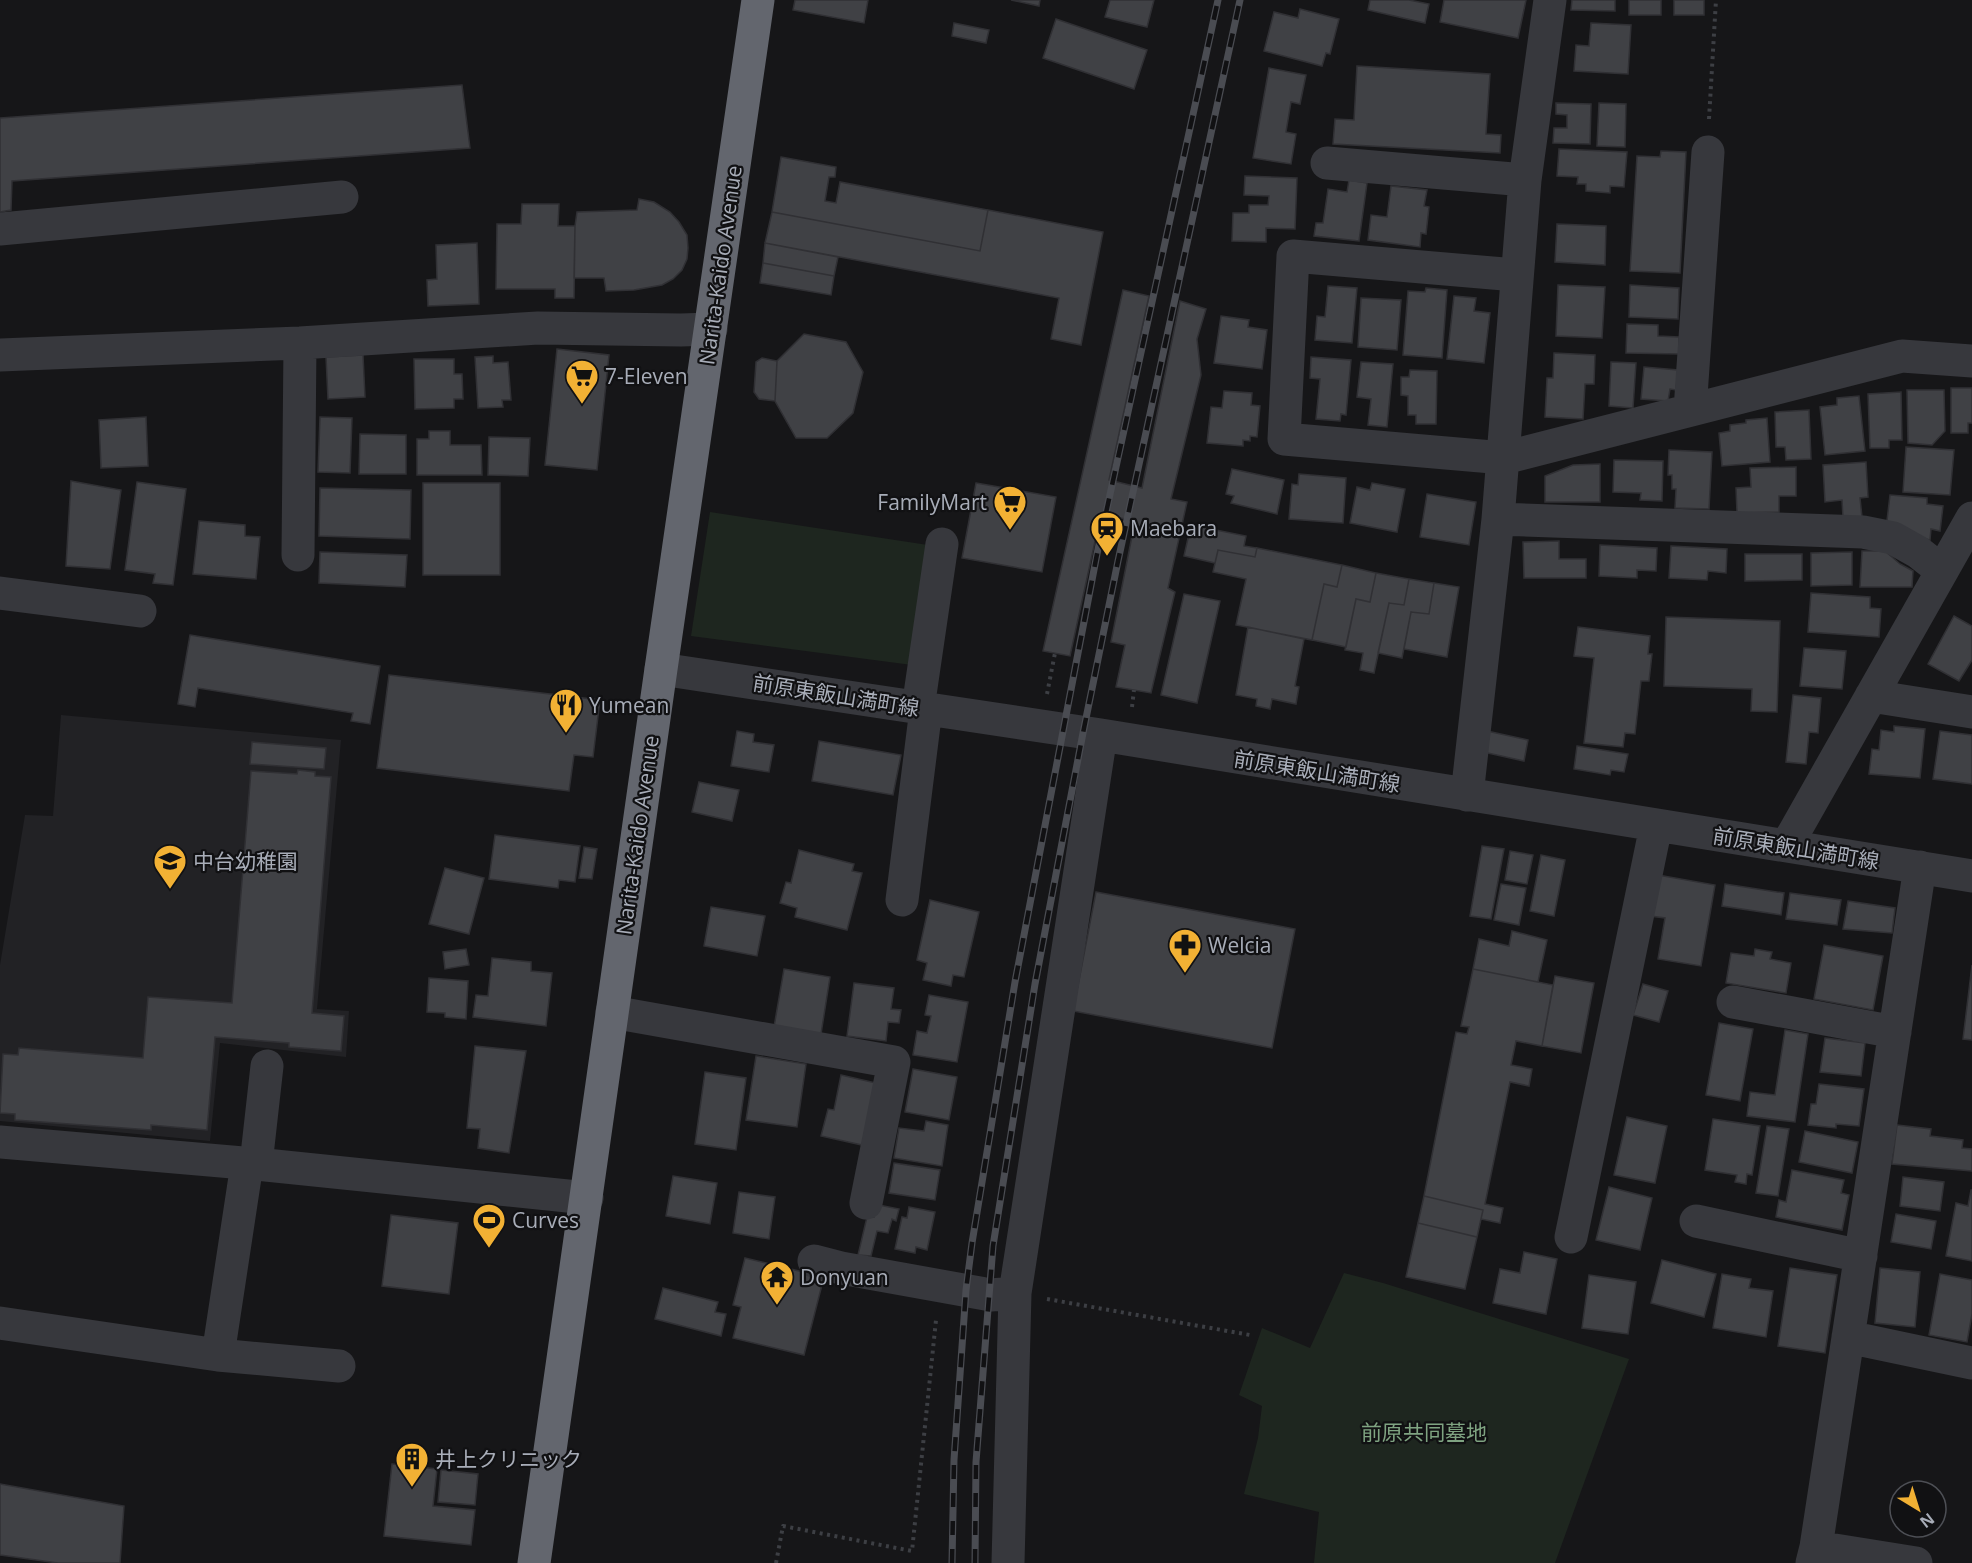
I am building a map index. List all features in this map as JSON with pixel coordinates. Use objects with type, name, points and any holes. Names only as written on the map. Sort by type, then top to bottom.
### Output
[{"type":"highway","name":"Narita-Kaido Avenue","points":[[534,1563],[660,669],[758,0]]},
{"type":"street","points":[[1467,795],[1504,458],[1516,275],[1525,180],[1550,0]]},
{"type":"street","points":[[1690,410],[1708,152]]},
{"type":"street","points":[[1327,162],[1525,180]]},
{"type":"street","points":[[0,230],[342,197]]},
{"type":"street","points":[[1516,275],[1293,256],[1284,439],[1504,458],[1902,356],[1972,361]]},
{"type":"street","points":[[0,355],[300,343],[538,328],[711,329]]},
{"type":"street","points":[[298,555],[300,343]]},
{"type":"street","points":[[1787,845],[1972,518]]},
{"type":"street","points":[[1498,519],[1863,532],[1893,538],[1918,552],[1942,571]]},
{"type":"street","points":[[902,900],[942,544]]},
{"type":"street","points":[[0,593],[140,611]]},
{"type":"street","name":"前原東飯山満町線","points":[[660,669],[1101,735],[1972,876]]},
{"type":"street","points":[[1871,696],[1972,711]]},
{"type":"street","points":[[1008,1563],[1015,1293],[1101,735]]},
{"type":"street","points":[[1571,1237],[1656,826]]},
{"type":"street","points":[[1916,1563],[1814,1555],[1920,867]]},
{"type":"street","points":[[1733,1002],[1895,1032]]},
{"type":"street","points":[[612,1012],[894,1062],[867,1203]]},
{"type":"street","points":[[218,1355],[267,1066]]},
{"type":"street","points":[[0,1142],[251,1164],[587,1198]]},
{"type":"street","points":[[1696,1221],[1861,1256]]},
{"type":"street","points":[[814,1261],[991,1295],[1015,1293]]},
{"type":"street","points":[[0,1323],[218,1355],[339,1366]]},
{"type":"street","points":[[1848,1338],[1972,1363]]},
{"type":"path","points":[[1708,152],[1716,0]]},
{"type":"path","points":[[1046,698],[1055,653]]},
{"type":"path","points":[[1131,712],[1134,690]]},
{"type":"path","points":[[776,1563],[783,1526],[912,1551],[940,1286]]},
{"type":"path","points":[[1015,1293],[1250,1335]]},
{"type":"shaded area","name":"中台幼稚園","points":[[61,715],[341,740],[317,1009],[349,1011],[346,1057],[220,1043],[210,1141],[0,1121],[0,965],[25,815],[53,816]]},
{"type":"green space","points":[[710,512],[928,545],[912,665],[691,636]]},
{"type":"green space","name":"前原共同墓地","points":[[1344,1273],[1629,1359],[1555,1563],[1314,1563],[1319,1512],[1244,1494],[1258,1438],[1262,1406],[1239,1395],[1262,1328],[1310,1348]]},
{"type":"building","points":[[795,0],[868,0],[864,23],[793,10]]},
{"type":"building","points":[[1011,0],[1040,0],[1039,6]]},
{"type":"building","points":[[1110,0],[1154,0],[1147,27],[1105,17]]},
{"type":"building","points":[[1370,0],[1409,0],[1429,4],[1425,23],[1368,10]]},
{"type":"building","points":[[1444,0],[1526,0],[1518,38],[1440,22]]},
{"type":"building","points":[[1572,0],[1615,0],[1615,11],[1571,10]]},
{"type":"building","points":[[1629,0],[1661,0],[1661,15],[1629,15]]},
{"type":"building","points":[[1674,0],[1704,0],[1704,15],[1674,15]]},
{"type":"building","points":[[1300,9],[1339,19],[1330,54],[1326,53],[1322,66],[1264,51],[1274,12],[1298,18]]},
{"type":"building","points":[[1056,19],[1147,50],[1134,89],[1043,58]]},
{"type":"building","points":[[954,23],[989,30],[986,43],[952,36]]},
{"type":"building","points":[[1591,23],[1631,25],[1628,74],[1574,71],[1576,45],[1589,46]]},
{"type":"building","points":[[1357,66],[1490,74],[1486,134],[1501,135],[1500,153],[1333,144],[1335,119],[1354,120]]},
{"type":"building","points":[[1269,68],[1306,75],[1300,104],[1291,102],[1286,132],[1296,134],[1291,164],[1253,158]]},
{"type":"building","points":[[462,85],[470,148],[12,181],[11,210],[0,212],[0,118]]},
{"type":"building","points":[[1556,103],[1591,104],[1590,144],[1553,143],[1554,128],[1567,128],[1567,115],[1556,114]]},
{"type":"building","points":[[1599,103],[1626,104],[1625,147],[1597,146]]},
{"type":"building","points":[[1559,149],[1627,152],[1624,187],[1610,186],[1610,193],[1586,191],[1586,184],[1577,184],[1578,177],[1557,176]]},
{"type":"building","points":[[1661,151],[1686,152],[1680,273],[1630,271],[1637,156],[1660,157]]},
{"type":"building","points":[[781,157],[836,167],[835,177],[829,177],[825,201],[836,203],[840,182],[988,210],[980,251],[772,212]]},
{"type":"building","points":[[1245,176],[1297,178],[1295,229],[1266,228],[1266,242],[1232,241],[1233,213],[1249,213],[1249,205],[1268,205],[1269,196],[1244,195]]},
{"type":"building","points":[[1349,180],[1367,183],[1359,241],[1314,236],[1316,223],[1323,223],[1328,189],[1347,192]]},
{"type":"building","points":[[1391,186],[1427,190],[1424,206],[1429,207],[1426,234],[1421,233],[1420,247],[1368,240],[1371,215],[1387,217]]},
{"type":"building","points":[[639,199],[654,202],[670,212],[687,235],[687,259],[682,270],[662,285],[634,290],[606,291],[604,278],[574,278],[577,212],[637,210]]},
{"type":"building","points":[[522,204],[559,204],[558,226],[575,226],[574,298],[555,298],[555,289],[496,289],[497,224],[521,224]]},
{"type":"building","points":[[988,210],[1103,232],[1081,345],[1051,339],[1059,298],[765,243],[772,212],[980,251]]},
{"type":"building","points":[[1557,224],[1606,226],[1605,265],[1555,262]]},
{"type":"building","points":[[477,243],[479,304],[428,306],[427,280],[437,279],[436,245]]},
{"type":"building","points":[[765,243],[838,257],[834,276],[763,263]]},
{"type":"building","points":[[763,263],[834,276],[831,295],[760,283]]},
{"type":"building","points":[[1558,285],[1605,287],[1602,338],[1556,336]]},
{"type":"building","points":[[1630,285],[1679,288],[1678,319],[1629,317]]},
{"type":"building","points":[[1328,286],[1357,288],[1352,343],[1315,340],[1317,316],[1325,317]]},
{"type":"building","points":[[1426,288],[1447,290],[1442,358],[1403,355],[1408,291],[1425,292]]},
{"type":"building","points":[[1123,290],[1149,296],[1109,480],[1142,488],[1180,301],[1206,309],[1197,339],[1201,375],[1171,499],[1187,502],[1168,588],[1175,592],[1151,693],[1116,687],[1125,645],[1111,642],[1135,521],[1101,514],[1070,656],[1043,651]]},
{"type":"building","points":[[1454,296],[1476,298],[1474,311],[1490,313],[1484,363],[1447,359]]},
{"type":"building","points":[[1361,298],[1401,300],[1397,350],[1358,347]]},
{"type":"building","points":[[1221,316],[1249,320],[1248,327],[1267,330],[1262,369],[1214,363]]},
{"type":"building","points":[[1627,324],[1658,325],[1658,336],[1679,337],[1679,354],[1626,353]]},
{"type":"building","points":[[804,334],[846,342],[863,372],[853,413],[827,438],[796,438],[775,401],[777,361]]},
{"type":"building","points":[[557,349],[609,355],[597,470],[545,465]]},
{"type":"building","points":[[1554,353],[1595,355],[1594,384],[1585,384],[1583,419],[1545,417],[1547,378],[1553,378]]},
{"type":"building","points":[[363,355],[365,397],[328,399],[326,357]]},
{"type":"building","points":[[493,356],[493,363],[508,362],[511,400],[502,400],[503,407],[478,408],[475,357]]},
{"type":"building","points":[[1311,357],[1351,360],[1346,415],[1341,414],[1340,421],[1316,419],[1320,379],[1310,378]]},
{"type":"building","points":[[762,358],[777,361],[775,401],[759,399],[754,392],[756,362]]},
{"type":"building","points":[[414,359],[454,359],[454,374],[462,374],[463,399],[454,399],[454,408],[415,409]]},
{"type":"building","points":[[1361,362],[1393,364],[1387,427],[1368,425],[1371,399],[1357,397]]},
{"type":"building","points":[[1611,362],[1636,363],[1633,408],[1609,406]]},
{"type":"building","points":[[1644,367],[1678,370],[1676,390],[1670,389],[1668,401],[1641,399]]},
{"type":"building","points":[[1410,370],[1437,371],[1436,424],[1416,424],[1416,415],[1408,415],[1408,396],[1401,395],[1401,377],[1409,377]]},
{"type":"building","points":[[1951,388],[1972,388],[1972,423],[1968,423],[1968,433],[1951,433]]},
{"type":"building","points":[[1907,390],[1944,390],[1945,431],[1932,445],[1908,443]]},
{"type":"building","points":[[1224,391],[1252,393],[1251,405],[1260,406],[1257,437],[1250,436],[1250,441],[1243,440],[1243,446],[1207,443],[1211,407],[1222,408]]},
{"type":"building","points":[[1901,392],[1902,440],[1889,440],[1889,448],[1870,448],[1868,394]]},
{"type":"building","points":[[1859,396],[1865,451],[1825,455],[1820,407],[1837,405],[1837,398]]},
{"type":"building","points":[[1809,410],[1811,459],[1786,460],[1785,447],[1776,447],[1775,412]]},
{"type":"building","points":[[146,417],[148,466],[101,468],[99,420]]},
{"type":"building","points":[[320,417],[352,418],[350,473],[318,472]]},
{"type":"building","points":[[1767,418],[1770,462],[1722,466],[1719,433],[1730,431],[1730,425],[1746,423],[1746,420]]},
{"type":"building","points":[[429,431],[450,431],[450,445],[481,445],[482,475],[417,475],[417,439],[429,439]]},
{"type":"building","points":[[360,434],[406,435],[406,474],[359,474]]},
{"type":"building","points":[[489,437],[530,438],[528,476],[488,475]]},
{"type":"building","points":[[1906,447],[1954,450],[1950,495],[1903,492]]},
{"type":"building","points":[[1669,450],[1712,452],[1709,509],[1675,508],[1676,489],[1672,489],[1672,475],[1668,475]]},
{"type":"building","points":[[1614,460],[1663,461],[1662,501],[1640,500],[1641,493],[1613,492]]},
{"type":"building","points":[[1866,462],[1868,497],[1860,498],[1862,517],[1843,518],[1842,500],[1825,502],[1823,465]]},
{"type":"building","points":[[1600,464],[1600,502],[1545,502],[1545,476],[1573,465]]},
{"type":"building","points":[[1796,467],[1796,496],[1779,496],[1779,512],[1737,513],[1736,488],[1751,487],[1750,468]]},
{"type":"building","points":[[1232,469],[1284,480],[1277,514],[1231,503],[1234,496],[1226,494]]},
{"type":"building","points":[[1299,474],[1346,478],[1343,523],[1289,519],[1292,484],[1298,485]]},
{"type":"building","points":[[71,481],[121,490],[110,569],[66,566]]},
{"type":"building","points":[[137,482],[186,489],[173,585],[153,583],[155,574],[125,570]]},
{"type":"building","points":[[423,483],[500,483],[500,575],[423,575]]},
{"type":"building","points":[[976,483],[1056,497],[1042,572],[962,558]]},
{"type":"building","points":[[1372,483],[1405,489],[1397,532],[1350,523],[1357,487],[1370,490]]},
{"type":"building","points":[[320,488],[411,490],[410,539],[319,536]]},
{"type":"building","points":[[1427,494],[1476,502],[1469,545],[1420,537]]},
{"type":"building","points":[[1890,495],[1927,498],[1927,504],[1943,506],[1940,531],[1931,529],[1930,540],[1886,529]]},
{"type":"building","points":[[199,521],[245,525],[245,536],[260,537],[256,579],[193,574]]},
{"type":"building","points":[[1191,525],[1246,536],[1244,546],[1257,548],[1255,557],[1218,550],[1215,563],[1184,556]]},
{"type":"building","points":[[1559,541],[1559,559],[1586,559],[1586,578],[1524,578],[1523,542]]},
{"type":"building","points":[[1600,545],[1657,548],[1656,571],[1637,570],[1637,578],[1599,576]]},
{"type":"building","points":[[1671,546],[1727,549],[1726,573],[1708,571],[1707,580],[1669,578]]},
{"type":"building","points":[[1257,548],[1342,565],[1337,587],[1324,584],[1312,640],[1236,625],[1246,579],[1213,572],[1218,550],[1255,557]]},
{"type":"building","points":[[1862,551],[1885,551],[1900,564],[1913,571],[1912,587],[1860,587]]},
{"type":"building","points":[[320,552],[407,555],[405,587],[319,583]]},
{"type":"building","points":[[1852,552],[1852,585],[1811,586],[1811,553]]},
{"type":"building","points":[[1745,554],[1802,554],[1802,580],[1745,581]]},
{"type":"building","points":[[1342,565],[1376,573],[1370,602],[1356,599],[1346,647],[1312,640],[1324,584],[1337,587]]},
{"type":"building","points":[[1376,573],[1409,579],[1404,605],[1389,603],[1374,673],[1360,670],[1363,653],[1345,650],[1356,599],[1370,602]]},
{"type":"building","points":[[1409,579],[1434,583],[1429,614],[1411,612],[1402,658],[1378,653],[1389,603],[1404,605]]},
{"type":"building","points":[[1434,583],[1459,587],[1447,657],[1404,649],[1411,612],[1429,614]]},
{"type":"building","points":[[1811,593],[1870,597],[1870,608],[1881,609],[1879,637],[1808,632]]},
{"type":"building","points":[[1184,594],[1220,601],[1197,703],[1161,695]]},
{"type":"building","points":[[1954,616],[1972,626],[1972,660],[1959,681],[1928,664]]},
{"type":"building","points":[[1666,617],[1780,621],[1777,712],[1751,711],[1752,689],[1664,686]]},
{"type":"building","points":[[1248,627],[1304,639],[1295,686],[1299,687],[1296,704],[1272,699],[1270,709],[1256,706],[1257,699],[1236,695]]},
{"type":"building","points":[[1578,627],[1650,636],[1648,654],[1652,654],[1649,681],[1641,681],[1635,734],[1625,733],[1623,747],[1584,743],[1594,658],[1574,656]]},
{"type":"building","points":[[190,635],[380,666],[370,724],[351,721],[353,713],[198,688],[195,707],[178,704]]},
{"type":"building","points":[[1804,648],[1846,651],[1842,689],[1800,686]]},
{"type":"building","points":[[389,675],[600,700],[593,757],[574,755],[569,791],[377,768]]},
{"type":"building","points":[[1793,695],[1821,698],[1818,733],[1809,732],[1806,764],[1786,762]]},
{"type":"building","points":[[1894,726],[1925,729],[1920,778],[1869,774],[1872,749],[1879,750],[1881,730],[1894,732]]},
{"type":"building","points":[[737,731],[754,734],[753,742],[774,745],[769,772],[731,766]]},
{"type":"building","points":[[1487,731],[1528,740],[1524,761],[1483,752]]},
{"type":"building","points":[[1940,731],[1972,735],[1972,784],[1933,779]]},
{"type":"building","points":[[819,741],[901,755],[893,795],[812,781]]},
{"type":"building","points":[[252,742],[326,748],[324,769],[250,764]]},
{"type":"building","points":[[1577,746],[1628,754],[1624,772],[1611,770],[1610,775],[1574,769]]},
{"type":"building","points":[[298,770],[315,772],[315,776],[331,777],[312,1013],[344,1016],[341,1051],[289,1047],[289,1043],[215,1037],[207,1130],[151,1125],[151,1130],[15,1120],[15,1114],[0,1113],[3,1054],[18,1055],[19,1048],[143,1058],[148,997],[232,1003],[251,771],[297,774]]},
{"type":"building","points":[[699,782],[739,790],[732,821],[692,812]]},
{"type":"building","points":[[495,835],[580,846],[575,882],[559,880],[558,888],[489,879]]},
{"type":"building","points":[[1482,846],[1504,849],[1491,919],[1470,916]]},
{"type":"building","points":[[584,847],[597,849],[592,879],[579,878]]},
{"type":"building","points":[[799,850],[854,864],[852,871],[862,873],[847,930],[795,917],[797,908],[780,903],[786,882],[791,883]]},
{"type":"building","points":[[1510,851],[1533,855],[1527,884],[1505,880]]},
{"type":"building","points":[[1541,855],[1565,860],[1554,916],[1530,911]]},
{"type":"building","points":[[445,868],[484,878],[469,934],[429,924]]},
{"type":"building","points":[[1658,875],[1715,885],[1701,966],[1658,959],[1665,918],[1650,916]]},
{"type":"building","points":[[1501,884],[1526,888],[1519,925],[1494,920]]},
{"type":"building","points":[[1725,884],[1784,893],[1781,915],[1722,906]]},
{"type":"building","points":[[1096,892],[1295,929],[1272,1048],[1073,1011]]},
{"type":"building","points":[[1790,893],[1841,900],[1837,925],[1786,919]]},
{"type":"building","points":[[930,900],[979,912],[964,977],[953,975],[951,986],[923,980],[927,963],[917,960]]},
{"type":"building","points":[[1848,901],[1895,908],[1892,933],[1843,929]]},
{"type":"building","points":[[711,907],[765,916],[757,956],[704,946]]},
{"type":"building","points":[[1512,931],[1547,940],[1538,982],[1473,969],[1479,939],[1509,946]]},
{"type":"building","points":[[1824,945],[1883,956],[1873,1010],[1814,999]]},
{"type":"building","points":[[466,949],[469,965],[445,969],[443,952]]},
{"type":"building","points":[[1755,949],[1772,952],[1770,959],[1791,963],[1786,993],[1726,983],[1731,953],[1754,956]]},
{"type":"building","points":[[492,958],[531,962],[531,971],[552,973],[546,1026],[473,1017],[476,995],[488,996]]},
{"type":"building","points":[[1972,965],[1972,1040],[1963,1039]]},
{"type":"building","points":[[784,969],[830,977],[821,1034],[774,1027]]},
{"type":"building","points":[[1473,969],[1553,985],[1542,1046],[1516,1041],[1511,1065],[1532,1069],[1529,1086],[1510,1082],[1485,1204],[1503,1208],[1500,1223],[1481,1219],[1483,1210],[1424,1196],[1456,1032],[1467,1034],[1469,1027],[1461,1026]]},
{"type":"building","points":[[1555,976],[1594,983],[1581,1053],[1542,1046]]},
{"type":"building","points":[[429,978],[468,981],[466,1019],[445,1017],[445,1013],[427,1012]]},
{"type":"building","points":[[854,983],[894,988],[891,1009],[901,1010],[899,1023],[888,1022],[886,1041],[847,1036]]},
{"type":"building","points":[[1643,984],[1668,991],[1659,1022],[1633,1015]]},
{"type":"building","points":[[929,995],[968,1002],[957,1062],[913,1055],[917,1031],[927,1033],[931,1016],[925,1015]]},
{"type":"building","points":[[1719,1023],[1753,1029],[1740,1101],[1706,1095]]},
{"type":"building","points":[[1785,1030],[1808,1034],[1795,1122],[1747,1116],[1750,1092],[1775,1095]]},
{"type":"building","points":[[1825,1038],[1865,1043],[1861,1076],[1820,1072]]},
{"type":"building","points":[[475,1046],[526,1051],[509,1153],[478,1148],[480,1129],[467,1128]]},
{"type":"building","points":[[756,1056],[806,1064],[797,1127],[746,1120]]},
{"type":"building","points":[[913,1069],[957,1077],[949,1120],[905,1112]]},
{"type":"building","points":[[705,1072],[746,1078],[736,1150],[695,1144]]},
{"type":"building","points":[[841,1075],[876,1083],[862,1145],[821,1136],[828,1109],[834,1110]]},
{"type":"building","points":[[1819,1084],[1864,1089],[1859,1126],[1836,1124],[1836,1128],[1808,1125],[1811,1104],[1816,1104]]},
{"type":"building","points":[[1627,1117],[1667,1126],[1655,1183],[1614,1175]]},
{"type":"building","points":[[1713,1119],[1760,1126],[1752,1175],[1747,1174],[1746,1184],[1735,1182],[1737,1175],[1705,1170]]},
{"type":"building","points":[[926,1121],[948,1125],[942,1166],[894,1158],[899,1128],[924,1131]]},
{"type":"building","points":[[1897,1125],[1931,1129],[1930,1136],[1963,1140],[1962,1148],[1972,1149],[1972,1171],[1892,1164]]},
{"type":"building","points":[[1767,1126],[1789,1129],[1778,1196],[1756,1193]]},
{"type":"building","points":[[1805,1131],[1858,1142],[1852,1173],[1799,1162]]},
{"type":"building","points":[[894,1163],[940,1170],[935,1200],[889,1193]]},
{"type":"building","points":[[1792,1170],[1844,1180],[1841,1193],[1849,1195],[1842,1230],[1776,1217],[1779,1200],[1786,1202]]},
{"type":"building","points":[[673,1176],[717,1183],[710,1224],[666,1216]]},
{"type":"building","points":[[1903,1177],[1944,1182],[1940,1211],[1900,1206]]},
{"type":"building","points":[[1609,1187],[1652,1198],[1640,1250],[1596,1240]]},
{"type":"building","points":[[1971,1190],[1972,1261],[1946,1256],[1956,1203],[1968,1206]]},
{"type":"building","points":[[739,1192],[775,1197],[769,1239],[733,1233]]},
{"type":"building","points":[[1424,1196],[1483,1210],[1477,1237],[1418,1223]]},
{"type":"building","points":[[874,1204],[899,1209],[896,1221],[892,1219],[888,1233],[877,1231],[871,1256],[858,1255],[867,1217],[874,1217]]},
{"type":"building","points":[[909,1207],[935,1212],[927,1250],[916,1247],[915,1253],[895,1249],[902,1217],[907,1218]]},
{"type":"building","points":[[1896,1214],[1936,1221],[1931,1249],[1891,1242]]},
{"type":"building","points":[[391,1215],[458,1223],[449,1294],[382,1286]]},
{"type":"building","points":[[1418,1223],[1477,1237],[1465,1289],[1406,1277]]},
{"type":"building","points":[[1524,1252],[1557,1259],[1546,1314],[1493,1303],[1500,1269],[1520,1273]]},
{"type":"building","name":"Donyuan","points":[[745,1258],[824,1277],[804,1355],[733,1338],[741,1307],[733,1305]]},
{"type":"building","points":[[1662,1260],[1716,1274],[1704,1317],[1651,1303]]},
{"type":"building","points":[[1790,1268],[1837,1275],[1825,1353],[1778,1346]]},
{"type":"building","points":[[1880,1268],[1920,1272],[1915,1327],[1875,1323]]},
{"type":"building","points":[[1722,1274],[1751,1279],[1749,1288],[1773,1291],[1766,1337],[1713,1328]]},
{"type":"building","points":[[1940,1274],[1972,1280],[1972,1314],[1967,1342],[1929,1335]]},
{"type":"building","points":[[1589,1275],[1636,1282],[1628,1334],[1582,1328]]},
{"type":"building","points":[[663,1288],[718,1302],[715,1312],[726,1314],[721,1336],[655,1319]]},
{"type":"building","name":"井上クリニック","points":[[392,1464],[437,1469],[433,1506],[475,1510],[471,1545],[384,1536]]},
{"type":"building","points":[[441,1470],[478,1474],[475,1505],[438,1502]]},
{"type":"building","points":[[0,1484],[124,1506],[120,1563],[58,1563],[0,1555]]},
{"type":"railway","points":[[952,1563],[954,1460],[966,1290],[1015,982],[1097,554],[1218,0]]},
{"type":"railway","points":[[975,1563],[976,1462],[993,1246],[1035,984],[1118,561],[1240,0]]},
{"type":"place","name":"7-Eleven","points":[[582,405]]},
{"type":"place","name":"FamilyMart","points":[[1010,531]]},
{"type":"place","name":"Maebara","points":[[1107,557]]},
{"type":"place","name":"Yumean","points":[[566,734]]},
{"type":"place","name":"中台幼稚園","points":[[170,890]]},
{"type":"place","name":"Welcia","points":[[1185,974]]},
{"type":"place","name":"Curves","points":[[489,1249]]},
{"type":"place","name":"Donyuan","points":[[777,1306]]},
{"type":"place","name":"井上クリニック","points":[[412,1488]]}]
